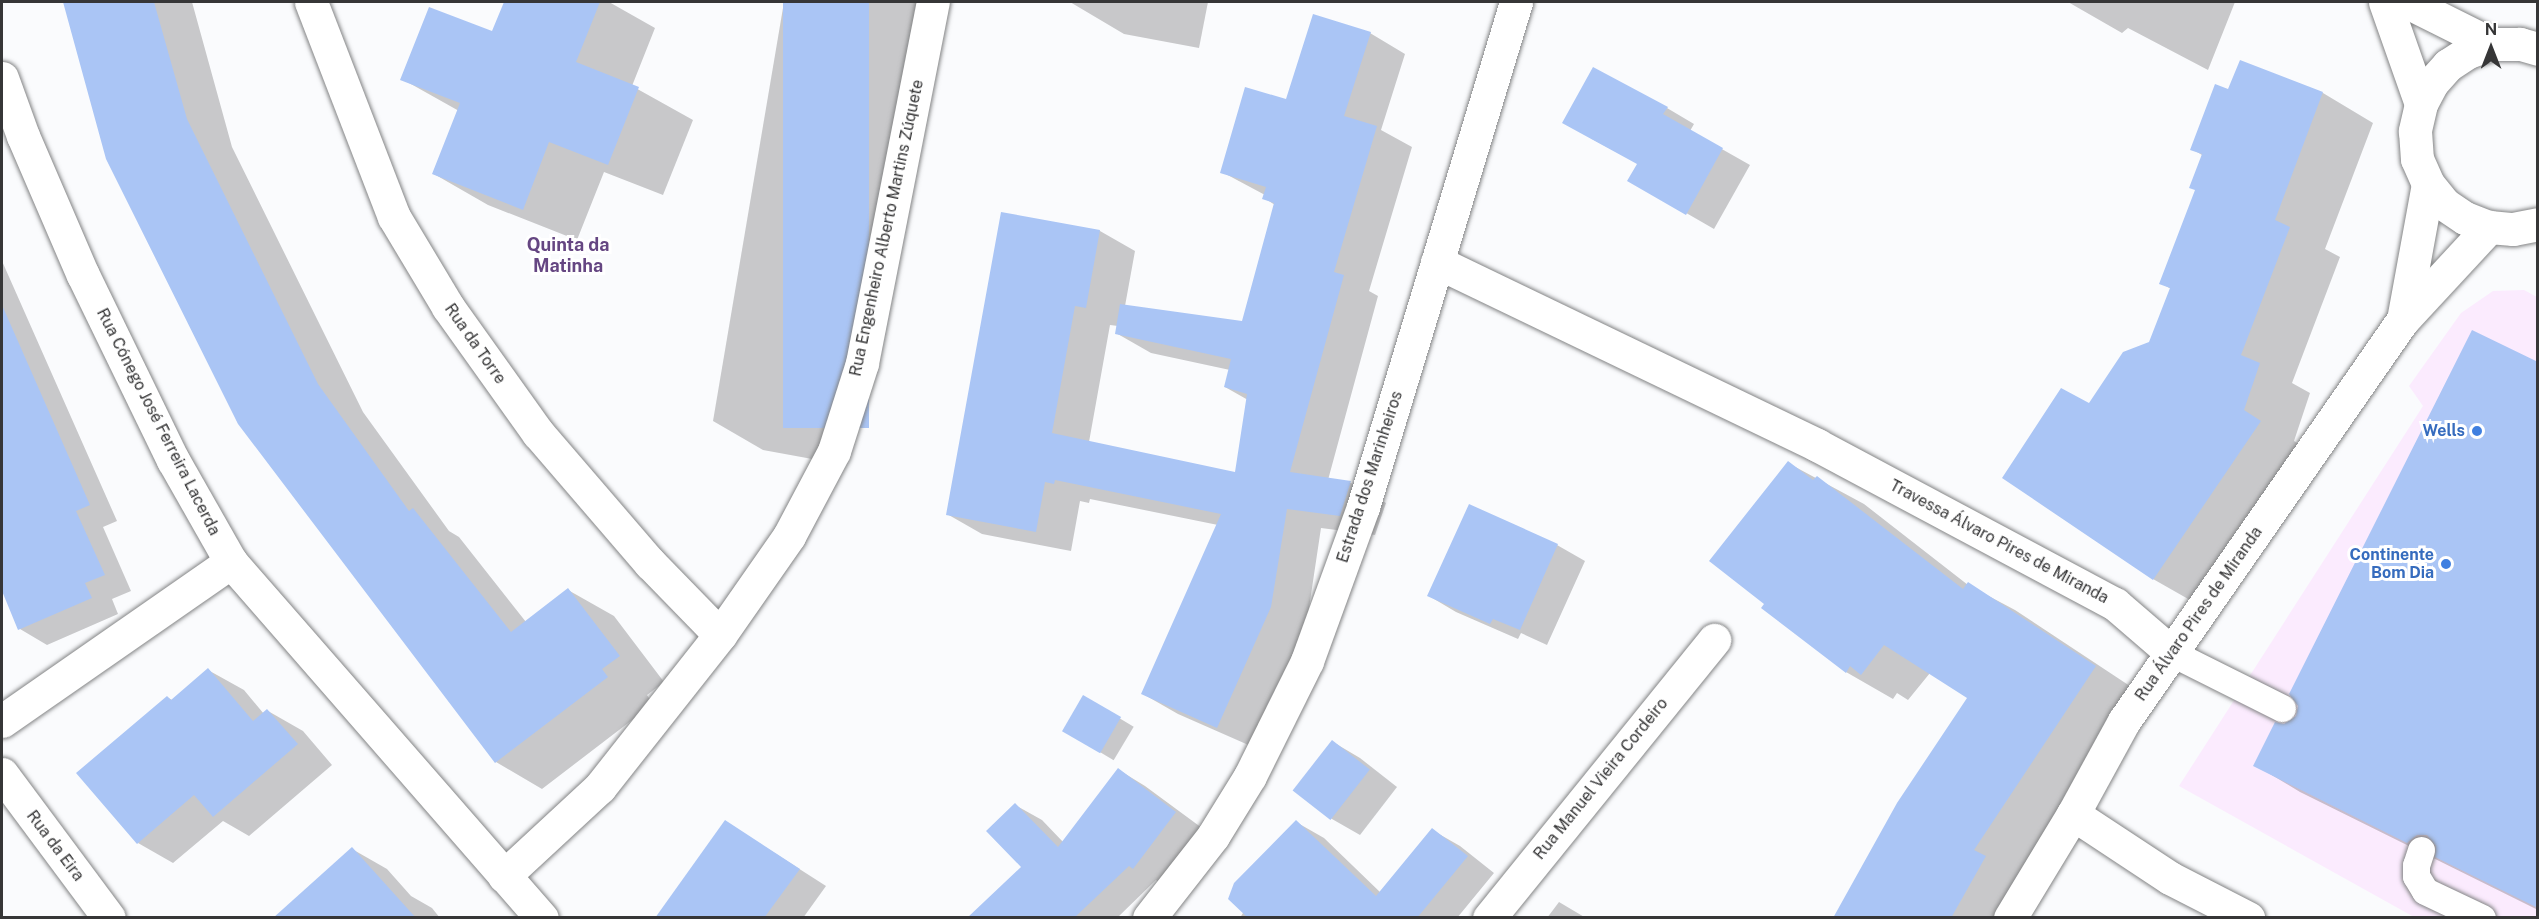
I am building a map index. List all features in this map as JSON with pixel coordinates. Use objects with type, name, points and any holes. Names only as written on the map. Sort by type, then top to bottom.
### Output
[{"type":"street","name":"Rua da Torre","points":[[311,2],[394,217],[448,307],[538,433],[650,563],[720,635]]},
{"type":"street","name":"Rua Engenheiro Alberto Martins Zúquete","points":[[504,876],[600,787],[720,635],[789,536],[834,451],[862,363],[933,2]]},
{"type":"street","name":"Estrada dos Marinheiros","points":[[1149,918],[1175,887],[1225,816],[1276,726],[1308,661],[1363,507],[1516,2]]},
{"type":"street","points":[[2385,2],[2421,104]]},
{"type":"street","points":[[2407,2],[2491,44]]},
{"type":"street","points":[[2538,49],[2520,44],[2491,44],[2468,52],[2448,65],[2432,83],[2421,104],[2415,131],[2417,159],[2428,184],[2444,204],[2465,218],[2489,227],[2513,229],[2538,224]]},
{"type":"street","name":"Rua Cónego José Ferreira Lacerda","points":[[2,78],[23,136],[83,275],[173,460],[231,562],[542,918]]},
{"type":"street","name":"Rua Álvaro Pires de Miranda","points":[[2403,320],[2428,184]]},
{"type":"street","name":"Rua Álvaro Pires de Miranda","points":[[2010,918],[2073,814],[2124,722],[2403,320],[2489,227]]},
{"type":"street","name":"Travessa Álvaro Pires de Miranda","points":[[1437,262],[1817,445],[2115,604],[2172,653]]},
{"type":"street","points":[[2,721],[231,562]]},
{"type":"street","name":"Rua Manuel Vieira Cordeiro","points":[[1489,918],[1714,640]]},
{"type":"street","name":"Rua da Eira","points":[[2,774],[109,918]]},
{"type":"street","points":[[2073,814],[2170,878],[2248,918]]},
{"type":"lane","points":[[2172,653],[2282,708]]},
{"type":"lane","points":[[2421,850],[2416,866],[2416,876],[2425,891],[2482,918]]},
{"type":"shaded area","name":"Continente Bom Dia","points":[[2524,290],[2537,297],[2537,917],[2414,917],[2179,786],[2423,406],[2409,386],[2461,313],[2493,291]]},
{"type":"building","points":[[63,2],[154,2],[187,119],[318,384],[409,511],[413,508],[511,632],[568,588],[620,656],[602,669],[608,677],[495,763],[238,424],[106,159]]},
{"type":"building","points":[[504,2],[600,2],[576,62],[639,87],[608,165],[549,142],[523,210],[432,174],[460,103],[400,80],[429,7],[492,31]]},
{"type":"building","points":[[783,2],[869,2],[869,428],[783,428]]},
{"type":"building","points":[[1313,14],[1371,32],[1344,116],[1377,126],[1334,272],[1344,275],[1290,472],[1351,481],[1340,516],[1287,509],[1271,607],[1217,728],[1141,694],[1221,514],[1055,480],[1054,484],[1045,482],[1036,532],[946,515],[1001,212],[1100,230],[1086,308],[1075,306],[1052,433],[1235,472],[1247,394],[1224,387],[1231,359],[1115,334],[1120,304],[1242,321],[1274,203],[1262,199],[1266,187],[1220,173],[1245,87],[1286,99]]},
{"type":"building","points":[[2240,60],[2323,92],[2275,220],[2290,227],[2241,355],[2260,363],[2244,410],[2261,421],[2153,580],[2002,478],[2061,388],[2089,403],[2123,352],[2149,342],[2170,288],[2159,284],[2195,190],[2189,188],[2202,154],[2190,150],[2215,84],[2228,89]]},
{"type":"building","points":[[1593,67],[1668,107],[1663,114],[1723,148],[1686,215],[1627,181],[1637,164],[1562,123]]},
{"type":"building","points":[[2,305],[90,505],[76,511],[105,575],[85,583],[92,598],[18,630],[2,591]]},
{"type":"building","name":"Continente Bom Dia","points":[[2472,330],[2538,362],[2538,908],[2435,857],[2436,846],[2427,835],[2417,835],[2407,843],[2253,766],[2275,722],[2284,724],[2296,716],[2298,706],[2289,694]]},
{"type":"building","points":[[1788,461],[1813,480],[1817,476],[1963,589],[1968,582],[2096,666],[1974,850],[1986,856],[1951,918],[1833,918],[1897,803],[1967,698],[1884,645],[1861,675],[1850,666],[1846,673],[1761,608],[1764,604],[1709,561]]},
{"type":"building","points":[[1469,504],[1558,544],[1520,630],[1493,619],[1490,624],[1427,596]]},
{"type":"building","points":[[208,668],[253,721],[267,709],[298,744],[213,817],[194,795],[137,844],[76,773],[167,696],[171,700]]},
{"type":"building","points":[[1083,695],[1121,717],[1100,753],[1062,731]]},
{"type":"building","points":[[1332,740],[1370,770],[1330,820],[1293,790]]},
{"type":"building","points":[[1118,768],[1176,812],[1133,869],[1129,866],[1074,918],[967,918],[1021,867],[986,831],[1015,803],[1058,847]]},
{"type":"building","points":[[725,820],[800,869],[764,918],[655,918]]},
{"type":"building","points":[[1296,820],[1376,896],[1432,828],[1468,856],[1417,918],[1248,918],[1228,899],[1234,883]]},
{"type":"building","points":[[352,847],[416,918],[273,918]]},
{"type":"place","name":"Wells","points":[[2477,431]]},
{"type":"place","name":"Continente Bom Dia","points":[[2446,564]]},
{"type":"district","name":"Quinta da Matinha","points":[[568,256]]}]
